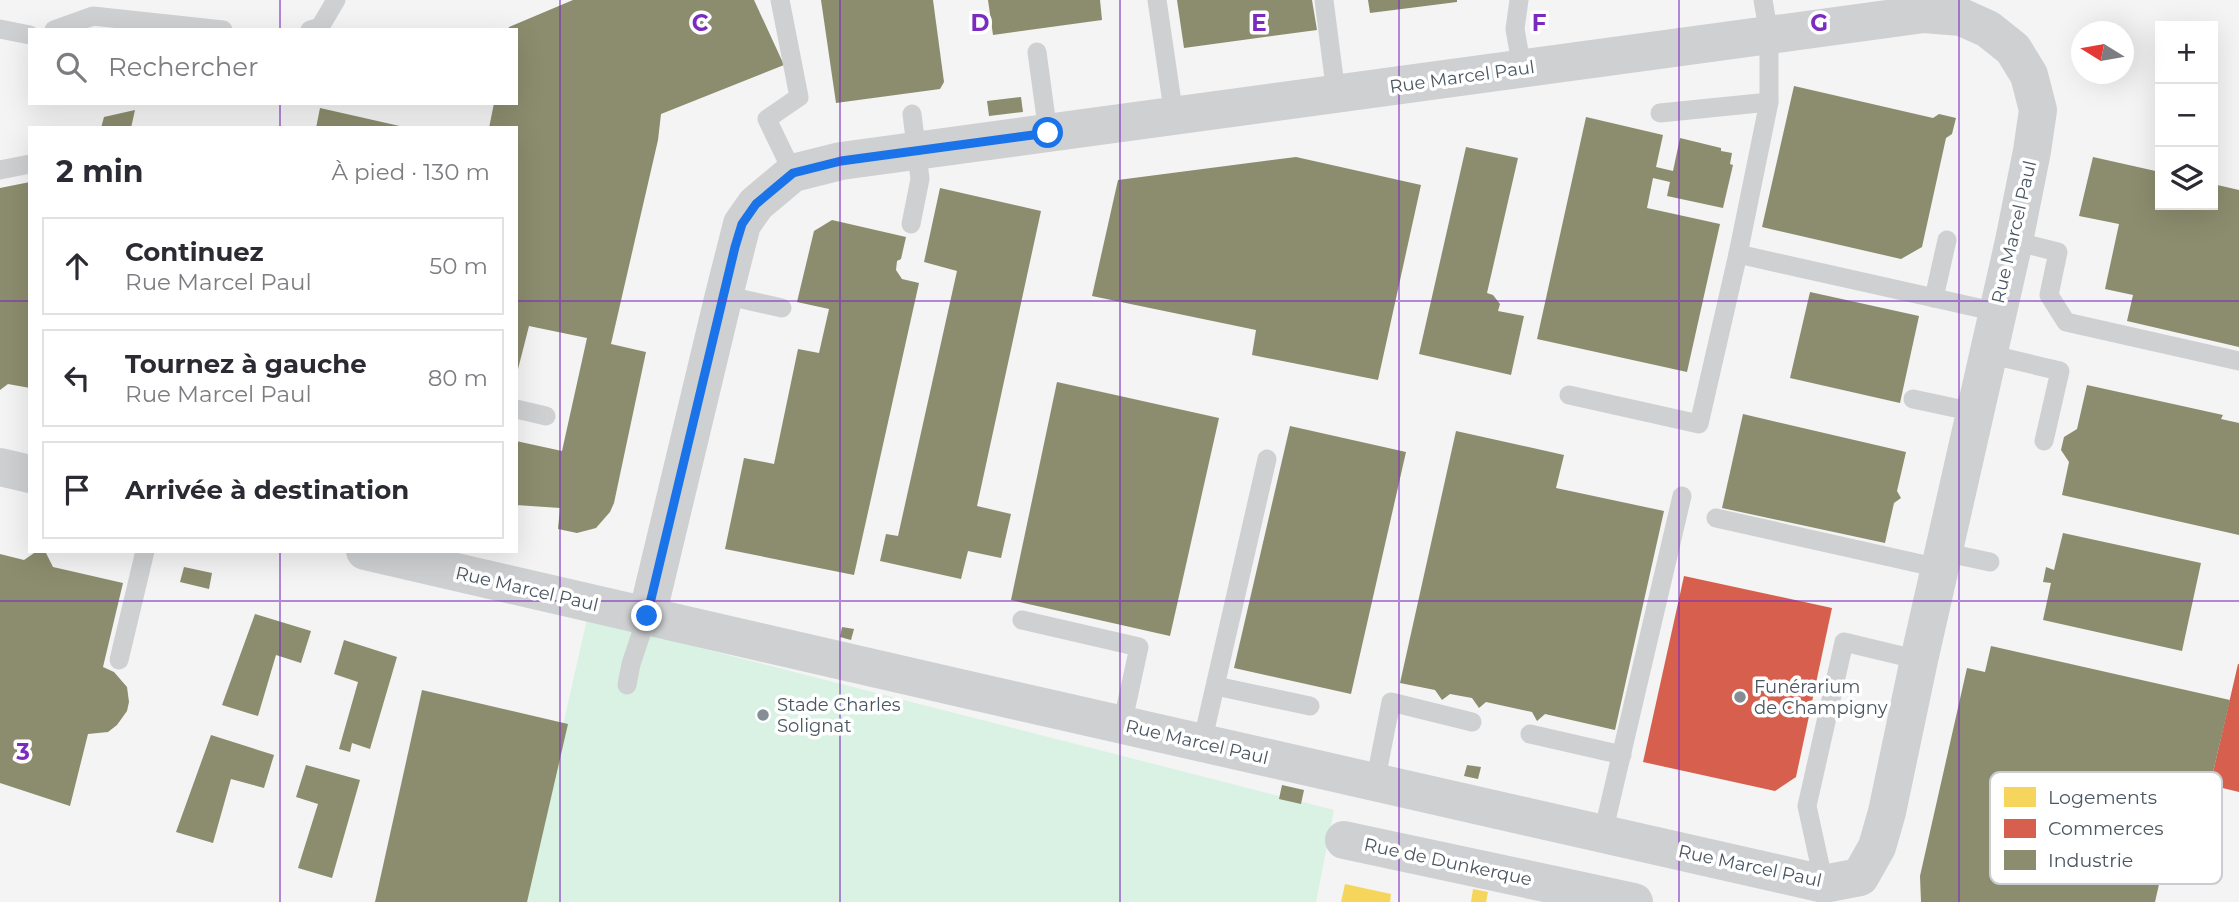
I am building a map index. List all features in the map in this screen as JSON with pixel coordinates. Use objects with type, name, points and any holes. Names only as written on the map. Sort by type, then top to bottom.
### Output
[{"type":"street","name":"Rue Marcel Paul","points":[[383,553],[419,557],[647,616],[1847,888],[1878,847],[1887,812],[2032,151],[2038,110],[2029,75],[2013,49],[1963,8],[1924,14],[1766,18],[1522,69],[917,150],[841,161],[793,173],[756,204],[742,224],[647,616]]},
{"type":"street","points":[[0,467],[28,474]]},
{"type":"street","name":"Rue de Dunkerque","points":[[1344,840],[1633,902]]},
{"type":"lane","points":[[317,28],[320,27],[336,0]]},
{"type":"lane","points":[[780,0],[799,97],[767,119],[793,173]]},
{"type":"lane","points":[[1157,0],[1174,116]]},
{"type":"lane","points":[[1324,0],[1336,94]]},
{"type":"lane","points":[[1519,0],[1515,29],[1522,69]]},
{"type":"lane","points":[[60,28],[93,16],[204,28]]},
{"type":"lane","points":[[1569,395],[1699,424],[1769,102],[1766,18]]},
{"type":"lane","points":[[0,29],[28,34]]},
{"type":"lane","points":[[1037,52],[1048,133]]},
{"type":"lane","points":[[1660,113],[1769,102]]},
{"type":"lane","points":[[911,224],[920,179],[912,114]]},
{"type":"lane","points":[[0,170],[28,164]]},
{"type":"lane","points":[[1934,298],[1947,240]]},
{"type":"lane","points":[[2014,241],[2058,252],[2049,295],[2066,322],[2239,361]]},
{"type":"lane","points":[[1738,254],[1997,312]]},
{"type":"lane","points":[[724,295],[782,308]]},
{"type":"lane","points":[[1988,354],[2060,371],[2044,441]]},
{"type":"lane","points":[[1913,399],[1974,412]]},
{"type":"lane","points":[[518,409],[546,416]]},
{"type":"lane","points":[[1202,743],[1267,459]]},
{"type":"lane","points":[[1604,833],[1682,496]]},
{"type":"lane","points":[[1716,518],[1941,560],[1990,562]]},
{"type":"lane","points":[[119,660],[145,553]]},
{"type":"lane","points":[[627,685],[647,616]]},
{"type":"lane","points":[[1023,620],[1139,647],[1122,725]]},
{"type":"lane","points":[[1847,888],[1807,806],[1844,642],[1919,660]]},
{"type":"lane","points":[[1216,686],[1310,706]]},
{"type":"lane","points":[[1375,783],[1391,702],[1472,722]]},
{"type":"lane","points":[[1530,734],[1622,755]]},
{"type":"green space","name":"Stade Charles Solignat","points":[[587,619],[1334,810],[1316,902],[523,902]]},
{"type":"building: Logements","points":[[1345,884],[1391,894],[1390,902],[1341,902]]},
{"type":"building: Logements","points":[[1473,889],[1488,892],[1486,902],[1471,902]]},
{"type":"building: Commerces","points":[[1684,576],[1832,608],[1796,777],[1775,791],[1643,762]]},
{"type":"building: Commerces","points":[[2239,664],[2239,792],[2222,788],[2222,772],[2213,772]]},
{"type":"building: Industrie","points":[[573,0],[754,0],[784,65],[661,114],[658,140],[611,344],[646,352],[614,503],[596,528],[577,533],[558,529],[560,508],[518,505],[518,441],[562,451],[587,338],[529,326],[518,369],[518,126],[489,126],[494,105],[518,105],[518,28],[509,27]]},
{"type":"building: Industrie","points":[[821,0],[933,0],[944,82],[940,89],[836,103]]},
{"type":"building: Industrie","points":[[988,0],[1100,0],[1102,20],[993,35]]},
{"type":"building: Industrie","points":[[1177,0],[1312,0],[1317,30],[1184,48]]},
{"type":"building: Industrie","points":[[1368,0],[1457,0],[1457,2],[1370,13]]},
{"type":"building: Industrie","points":[[1794,86],[1933,118],[1939,114],[1956,118],[1952,134],[1946,138],[1922,247],[1901,259],[1762,227]]},
{"type":"building: Industrie","points":[[1021,97],[1023,112],[989,116],[987,101]]},
{"type":"building: Industrie","points":[[320,108],[400,126],[316,126]]},
{"type":"building: Industrie","points":[[135,110],[131,126],[102,126],[104,117]]},
{"type":"building: Industrie","points":[[1586,117],[1663,135],[1656,167],[1673,171],[1680,138],[1732,153],[1730,164],[1733,165],[1723,208],[1667,196],[1670,182],[1653,178],[1647,208],[1720,224],[1687,372],[1537,339]]},
{"type":"building: Industrie","points":[[1466,147],[1518,158],[1487,293],[1493,295],[1500,304],[1498,311],[1524,316],[1511,375],[1419,354]]},
{"type":"building: Industrie","points":[[1296,157],[1421,185],[1378,380],[1252,355],[1256,330],[1092,296],[1118,180]]},
{"type":"building: Industrie","points":[[2093,157],[2155,171],[2155,210],[2218,210],[2218,185],[2239,190],[2239,347],[2127,321],[2133,295],[2105,289],[2119,224],[2079,216]]},
{"type":"building: Industrie","points":[[28,182],[28,388],[8,384],[0,390],[0,188]]},
{"type":"building: Industrie","points":[[940,188],[1041,211],[977,506],[1011,514],[1001,558],[968,551],[961,579],[880,561],[886,534],[898,536],[957,271],[924,262]]},
{"type":"building: Industrie","points":[[832,220],[906,237],[896,270],[902,279],[919,283],[854,575],[725,549],[744,458],[774,464],[798,349],[819,353],[829,309],[797,302],[814,231]]},
{"type":"building: Industrie","points":[[1810,292],[1919,316],[1900,403],[1790,378]]},
{"type":"building: Industrie","points":[[1057,382],[1219,418],[1170,636],[1011,600]]},
{"type":"building: Industrie","points":[[2087,385],[2223,415],[2221,419],[2239,423],[2239,535],[2062,495],[2069,462],[2061,450],[2064,437],[2077,429]]},
{"type":"building: Industrie","points":[[1743,414],[1906,452],[1897,491],[1901,498],[1894,503],[1885,543],[1722,508]]},
{"type":"building: Industrie","points":[[1290,426],[1406,452],[1351,694],[1234,668]]},
{"type":"building: Industrie","points":[[1456,431],[1564,455],[1556,488],[1664,511],[1615,730],[1545,714],[1537,721],[1532,712],[1486,702],[1479,708],[1472,698],[1450,694],[1442,700],[1435,690],[1400,683]]},
{"type":"building: Industrie","points":[[2063,533],[2201,563],[2182,651],[2043,620],[2051,583],[2043,582],[2046,567],[2054,570]]},
{"type":"building: Industrie","points":[[34,553],[46,553],[53,567],[123,583],[103,667],[114,672],[127,687],[127,711],[108,732],[88,734],[70,806],[0,783],[0,554],[24,560]]},
{"type":"building: Industrie","points":[[184,567],[212,573],[209,589],[180,582]]},
{"type":"building: Industrie","points":[[255,614],[311,631],[301,663],[276,655],[258,716],[222,705]]},
{"type":"building: Industrie","points":[[842,627],[854,629],[851,640],[840,637]]},
{"type":"building: Industrie","points":[[344,640],[397,657],[370,749],[352,743],[350,752],[339,749],[358,682],[334,674]]},
{"type":"building: Industrie","points":[[1991,646],[2230,700],[2213,772],[1990,772],[1990,884],[2159,884],[2155,902],[1921,902],[1920,876],[1967,668],[1985,672]]},
{"type":"building: Industrie","points":[[422,690],[568,724],[527,902],[375,902]]},
{"type":"building: Industrie","points":[[211,735],[274,755],[264,788],[231,779],[213,843],[176,832]]},
{"type":"building: Industrie","points":[[306,765],[360,780],[332,878],[298,868],[318,804],[296,797]]},
{"type":"building: Industrie","points":[[1467,765],[1481,767],[1478,779],[1464,776]]},
{"type":"building: Industrie","points":[[1282,785],[1304,790],[1301,804],[1279,799]]},
{"type":"place","name":"Funérarium de Champigny","points":[[1740,697]]},
{"type":"place","name":"Stade Charles Solignat","points":[[763,715]]},
{"type":"route","points":[[647,616],[735,247],[742,224],[756,204],[793,173],[841,161],[1048,133]]}]
